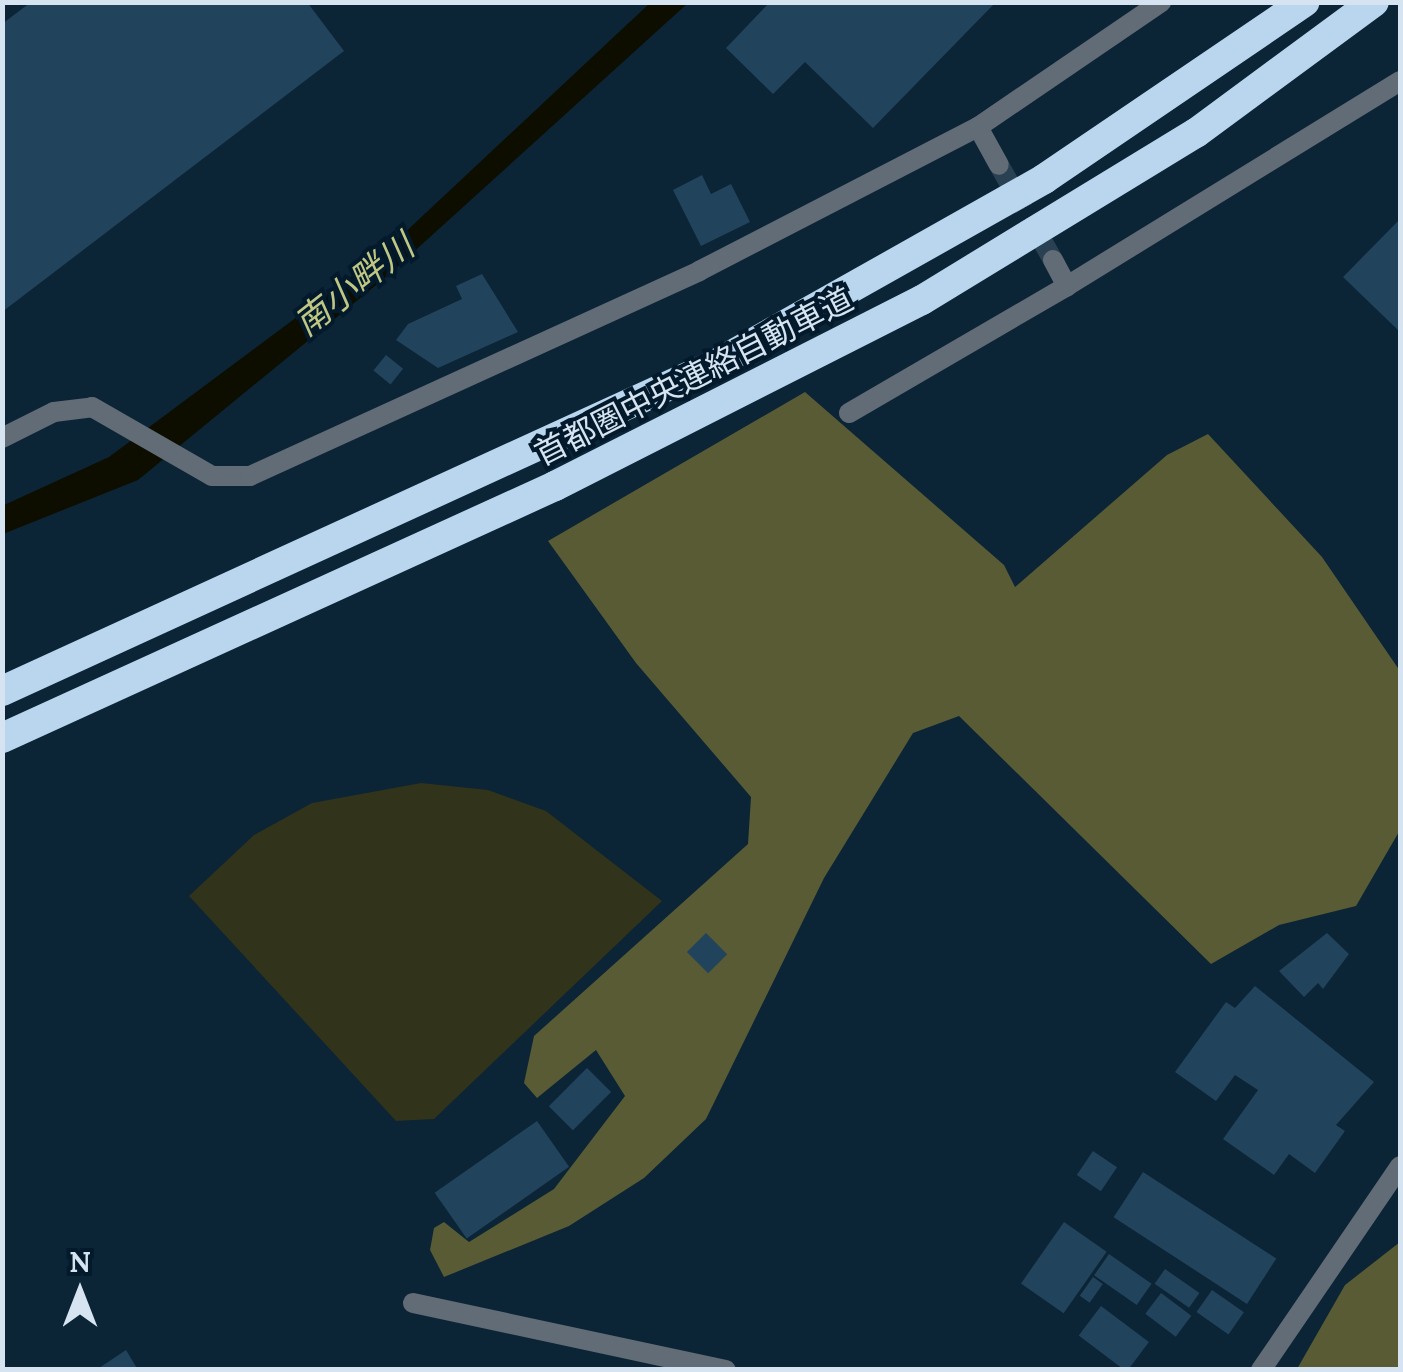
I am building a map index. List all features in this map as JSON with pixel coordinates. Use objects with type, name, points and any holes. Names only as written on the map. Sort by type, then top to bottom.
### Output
[{"type":"highway","name":"首都圏中央連絡自動車道","points":[[2,691],[716,364],[1044,179],[1304,2]]},
{"type":"highway","name":"首都圏中央連絡自動車道","points":[[2,738],[538,494],[922,300],[1196,133],[1374,2]]},
{"type":"street","points":[[2,438],[54,412],[108,413],[199,469],[224,480],[250,476],[699,272],[978,127],[1162,2]]},
{"type":"street","points":[[849,413],[1067,286],[1400,81]]},
{"type":"street","points":[[978,127],[999,165]]},
{"type":"street","points":[[1053,260],[1067,286]]},
{"type":"street","points":[[1260,1370],[1400,1166]]},
{"type":"street","points":[[413,1303],[726,1370]]},
{"type":"green space","points":[[805,392],[1004,565],[1015,587],[1167,455],[1208,434],[1322,557],[1400,671],[1400,830],[1356,906],[1279,925],[1211,964],[959,716],[913,733],[824,878],[706,1119],[644,1178],[569,1226],[444,1277],[430,1250],[434,1228],[444,1222],[469,1242],[554,1189],[625,1096],[596,1050],[537,1098],[524,1083],[534,1036],[748,844],[751,797],[636,663],[548,541]]},
{"type":"green space","points":[[421,783],[488,790],[546,811],[662,901],[434,1119],[396,1121],[189,896],[254,835],[312,803]]},
{"type":"green space","points":[[1400,1242],[1400,1369],[1297,1369],[1345,1285]]},
{"type":"water","name":"南小畔川","points":[[650,3],[688,3],[387,276],[138,480],[3,534],[2,506],[109,457],[383,253]]},
{"type":"building","points":[[31,2],[307,2],[344,51],[2,312],[2,24]]},
{"type":"building","points":[[770,2],[996,2],[873,128],[805,62],[773,94],[726,48]]},
{"type":"building","points":[[702,175],[711,194],[731,184],[750,222],[701,246],[673,190]]},
{"type":"building","points":[[1400,219],[1400,332],[1343,277]]},
{"type":"building","points":[[482,274],[518,332],[438,368],[396,340],[408,324],[462,299],[456,286]]},
{"type":"building","points":[[386,355],[403,369],[391,384],[373,371]]},
{"type":"building","points":[[706,933],[727,954],[708,973],[687,952]]},
{"type":"building","points":[[1327,933],[1349,954],[1323,989],[1318,983],[1304,997],[1279,971]]},
{"type":"building","points":[[1255,986],[1374,1082],[1336,1125],[1345,1131],[1315,1173],[1289,1154],[1274,1175],[1223,1139],[1258,1090],[1235,1075],[1216,1101],[1175,1072],[1226,1002],[1235,1008]]},
{"type":"building","points":[[587,1068],[611,1092],[573,1130],[549,1106]]},
{"type":"building","points":[[537,1121],[569,1167],[467,1239],[435,1193]]},
{"type":"building","points":[[1093,1151],[1117,1167],[1101,1191],[1077,1175]]},
{"type":"building","points":[[1143,1172],[1276,1259],[1247,1304],[1114,1217]]},
{"type":"building","points":[[1064,1222],[1107,1252],[1064,1313],[1021,1283]]},
{"type":"building","points":[[1109,1254],[1152,1284],[1137,1305],[1094,1275]]},
{"type":"building","points":[[1165,1269],[1199,1293],[1189,1308],[1155,1284]]},
{"type":"building","points":[[1093,1277],[1103,1284],[1090,1303],[1080,1296]]},
{"type":"building","points":[[1212,1290],[1244,1312],[1228,1334],[1197,1312]]},
{"type":"building","points":[[1161,1293],[1191,1316],[1176,1337],[1145,1314]]},
{"type":"building","points":[[1101,1306],[1149,1342],[1124,1370],[1079,1336]]},
{"type":"building","points":[[126,1350],[138,1370],[96,1370]]},
{"type":"tunnel","points":[[999,165],[1053,260]]}]
